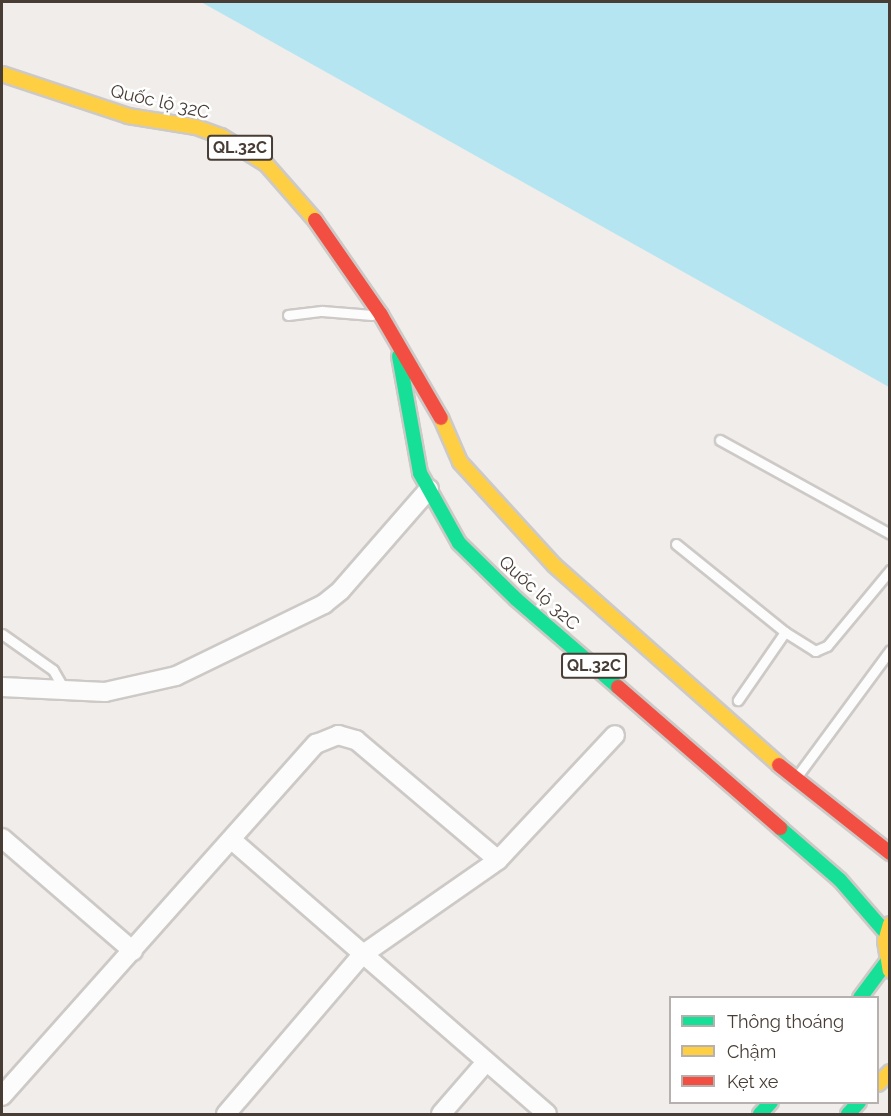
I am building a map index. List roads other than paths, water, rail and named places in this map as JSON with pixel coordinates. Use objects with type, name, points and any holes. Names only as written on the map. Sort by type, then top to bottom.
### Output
[{"type":"main road","name":"Quốc lộ 32C","points":[[2,74],[128,116],[196,127],[221,136],[266,164],[325,231],[381,315],[435,405],[460,462],[554,566],[795,779],[890,853]]},
{"type":"main road","name":"Quốc lộ 32C","points":[[397,341],[420,472],[459,543],[516,599],[840,880],[888,929]]},
{"type":"main road","points":[[862,996],[888,967],[888,929]]},
{"type":"main road","points":[[879,1083],[890,1072]]},
{"type":"street","points":[[2,687],[65,692],[124,690],[176,676],[307,614],[341,590],[429,489]]},
{"type":"street","points":[[2,1096],[316,744],[346,735],[370,750],[498,860]]},
{"type":"street","points":[[226,1114],[362,955],[498,860],[615,735]]},
{"type":"street","points":[[232,840],[547,1114]]},
{"type":"street","points":[[3,842],[133,951]]},
{"type":"street","points":[[441,1114],[486,1062]]},
{"type":"lane","points":[[288,315],[322,311],[381,315]]},
{"type":"lane","points":[[720,440],[890,534]]},
{"type":"lane","points":[[676,544],[785,632],[815,651],[827,646],[890,570]]},
{"type":"lane","points":[[738,700],[785,632]]},
{"type":"lane","points":[[2,634],[53,670],[65,692]]},
{"type":"lane","points":[[795,779],[890,650]]},
{"type":"water","points":[[201,2],[889,2],[889,387]]}]
